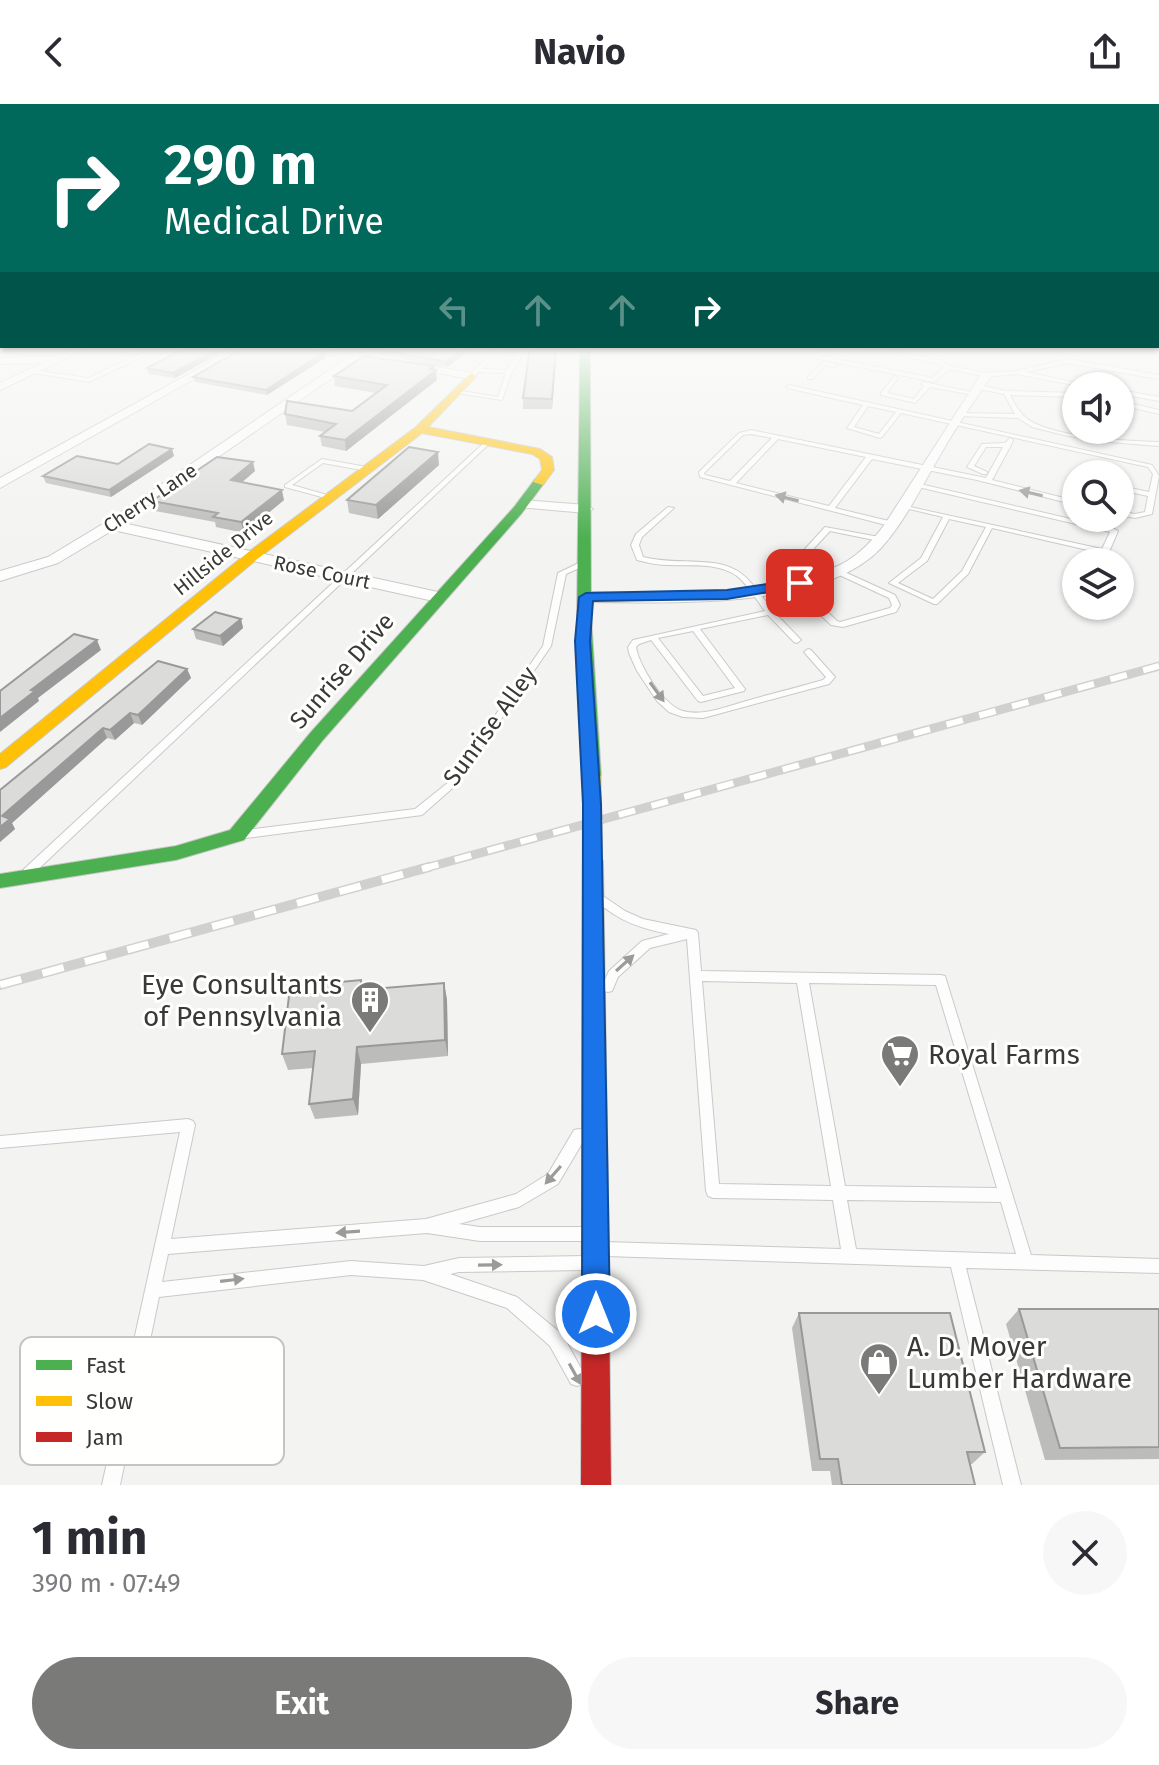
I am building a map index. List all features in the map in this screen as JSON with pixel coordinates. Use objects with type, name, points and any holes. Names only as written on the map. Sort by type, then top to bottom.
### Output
[{"type":"street","points":[[0,484],[130,411]]},
{"type":"street","name":"Cherry Lane","points":[[0,576],[53,560],[111,525],[280,411]]},
{"type":"street","name":"Hillside Drive","points":[[0,763],[251,557],[420,429],[437,411]]},
{"type":"street","points":[[585,411],[586,597],[583,641],[584,697],[592,776],[596,1485]]},
{"type":"street","points":[[586,597],[752,591],[794,584],[838,571],[854,563],[879,539],[961,411]]},
{"type":"street","name":"Sunrise Drive","points":[[237,835],[317,736],[523,504],[548,470],[546,457],[536,451],[420,429]]},
{"type":"street","points":[[523,504],[586,509]]},
{"type":"street","name":"Rose Court","points":[[111,525],[438,597]]},
{"type":"street","points":[[8,880],[176,853],[237,835]]},
{"type":"lane","points":[[862,411],[850,428],[880,436],[900,411]]},
{"type":"lane","points":[[903,411],[956,419],[1013,436],[1150,466],[1156,474],[1148,514],[1134,514]]},
{"type":"lane","points":[[1017,411],[1039,428],[1105,440],[1159,444]]},
{"type":"lane","points":[[956,419],[1020,416]]},
{"type":"lane","points":[[890,524],[731,484],[702,476],[701,473],[741,434],[751,432],[869,458],[990,478],[1062,499]]},
{"type":"lane","points":[[990,478],[1013,436]]},
{"type":"lane","points":[[731,484],[777,437]]},
{"type":"lane","points":[[8,880],[344,577],[488,442]]},
{"type":"lane","points":[[990,478],[970,467],[984,445],[1008,445]]},
{"type":"lane","points":[[831,509],[869,458]]},
{"type":"lane","points":[[329,497],[290,488],[288,484],[322,461],[367,469]]},
{"type":"lane","points":[[903,506],[1105,552],[1114,531],[916,485]]},
{"type":"lane","points":[[1134,491],[1152,495]]},
{"type":"lane","points":[[670,508],[639,536],[635,545],[636,555],[659,564],[729,569],[737,573],[797,640]]},
{"type":"lane","points":[[947,516],[924,559],[893,583],[934,602],[965,572],[990,526]]},
{"type":"lane","points":[[838,571],[892,597],[896,605],[893,610],[840,625],[834,623],[794,584],[787,573],[828,529],[879,539]]},
{"type":"lane","name":"Sunrise Alley","points":[[237,835],[418,812],[453,783],[547,646],[562,573],[586,564]]},
{"type":"lane","points":[[770,612],[636,642],[632,647],[632,657],[667,706],[687,715],[703,715],[826,682],[831,677],[808,652]]},
{"type":"lane","points":[[653,637],[701,699],[741,689],[695,628]]},
{"type":"lane","points":[[593,890],[614,912],[646,927],[692,933]]},
{"type":"lane","points":[[692,933],[713,1191],[1006,1195]]},
{"type":"lane","points":[[594,1030],[613,974],[646,944],[692,933]]},
{"type":"lane","points":[[695,976],[941,980],[1026,1262]]},
{"type":"lane","points":[[802,978],[850,1257]]},
{"type":"lane","points":[[164,1247],[426,1226],[519,1200],[553,1179],[594,1110]]},
{"type":"lane","points":[[0,1142],[188,1125],[144,1337]]},
{"type":"lane","points":[[426,1226],[595,1249],[1159,1266]]},
{"type":"lane","points":[[424,1273],[459,1265],[595,1249]]},
{"type":"lane","points":[[957,1260],[1012,1485]]},
{"type":"lane","points":[[155,1290],[351,1268],[424,1273],[512,1302],[556,1340],[596,1412]]},
{"type":"lane","points":[[111,1485],[116,1465]]},
{"type":"building","points":[[285,411],[382,411],[345,440],[320,436],[336,424],[285,414]]},
{"type":"building","points":[[149,444],[172,449],[109,490],[43,476],[77,456],[118,464]]},
{"type":"building","points":[[409,447],[438,452],[376,505],[347,500]]},
{"type":"building","points":[[217,457],[253,462],[231,480],[282,490],[241,522],[213,517],[218,513],[152,501]]},
{"type":"building","points":[[215,612],[241,619],[220,636],[193,629]]},
{"type":"building","points":[[74,634],[97,640],[0,718],[0,691]]},
{"type":"building","points":[[158,661],[187,669],[138,715],[130,713],[110,730],[103,728],[2,816],[10,819],[0,827],[0,790]]},
{"type":"building","name":"Eye Consultants of Pennsylvania","points":[[361,980],[361,990],[444,983],[445,1040],[357,1047],[353,1099],[309,1104],[315,1051],[282,1054],[289,996],[320,993],[320,984]]},
{"type":"building","points":[[1019,1309],[1159,1309],[1159,1447],[1060,1448]]},
{"type":"building","name":"A. D. Moyer Lumber Hardware","points":[[799,1313],[950,1313],[985,1452],[967,1452],[975,1485],[842,1485],[838,1459],[820,1459]]},
{"type":"railway","points":[[422,869],[1159,666]]},
{"type":"railway","points":[[0,985],[429,867]]},
{"type":"traffic: fast","points":[[585,411],[584,616],[592,776]]},
{"type":"traffic: fast","points":[[0,881],[176,853],[237,835],[317,736],[518,510],[539,482]]},
{"type":"traffic: slow","points":[[0,763],[251,557],[420,429],[437,411]]},
{"type":"traffic: slow","points":[[420,429],[536,451],[546,457],[548,470],[539,482]]},
{"type":"traffic: slow","points":[[592,776],[593,861]]},
{"type":"traffic: slow","points":[[593,861],[595,1199]]},
{"type":"traffic: jam","points":[[595,1199],[596,1485]]},
{"type":"place","name":"Eye Consultants of Pennsylvania","points":[[370,1034]]},
{"type":"place","name":"Royal Farms","points":[[900,1088]]},
{"type":"place","name":"A. D. Moyer Lumber Hardware","points":[[879,1396]]},
{"type":"route","points":[[596,1314],[592,776],[584,697],[583,641],[586,597],[727,594],[800,583]]}]
